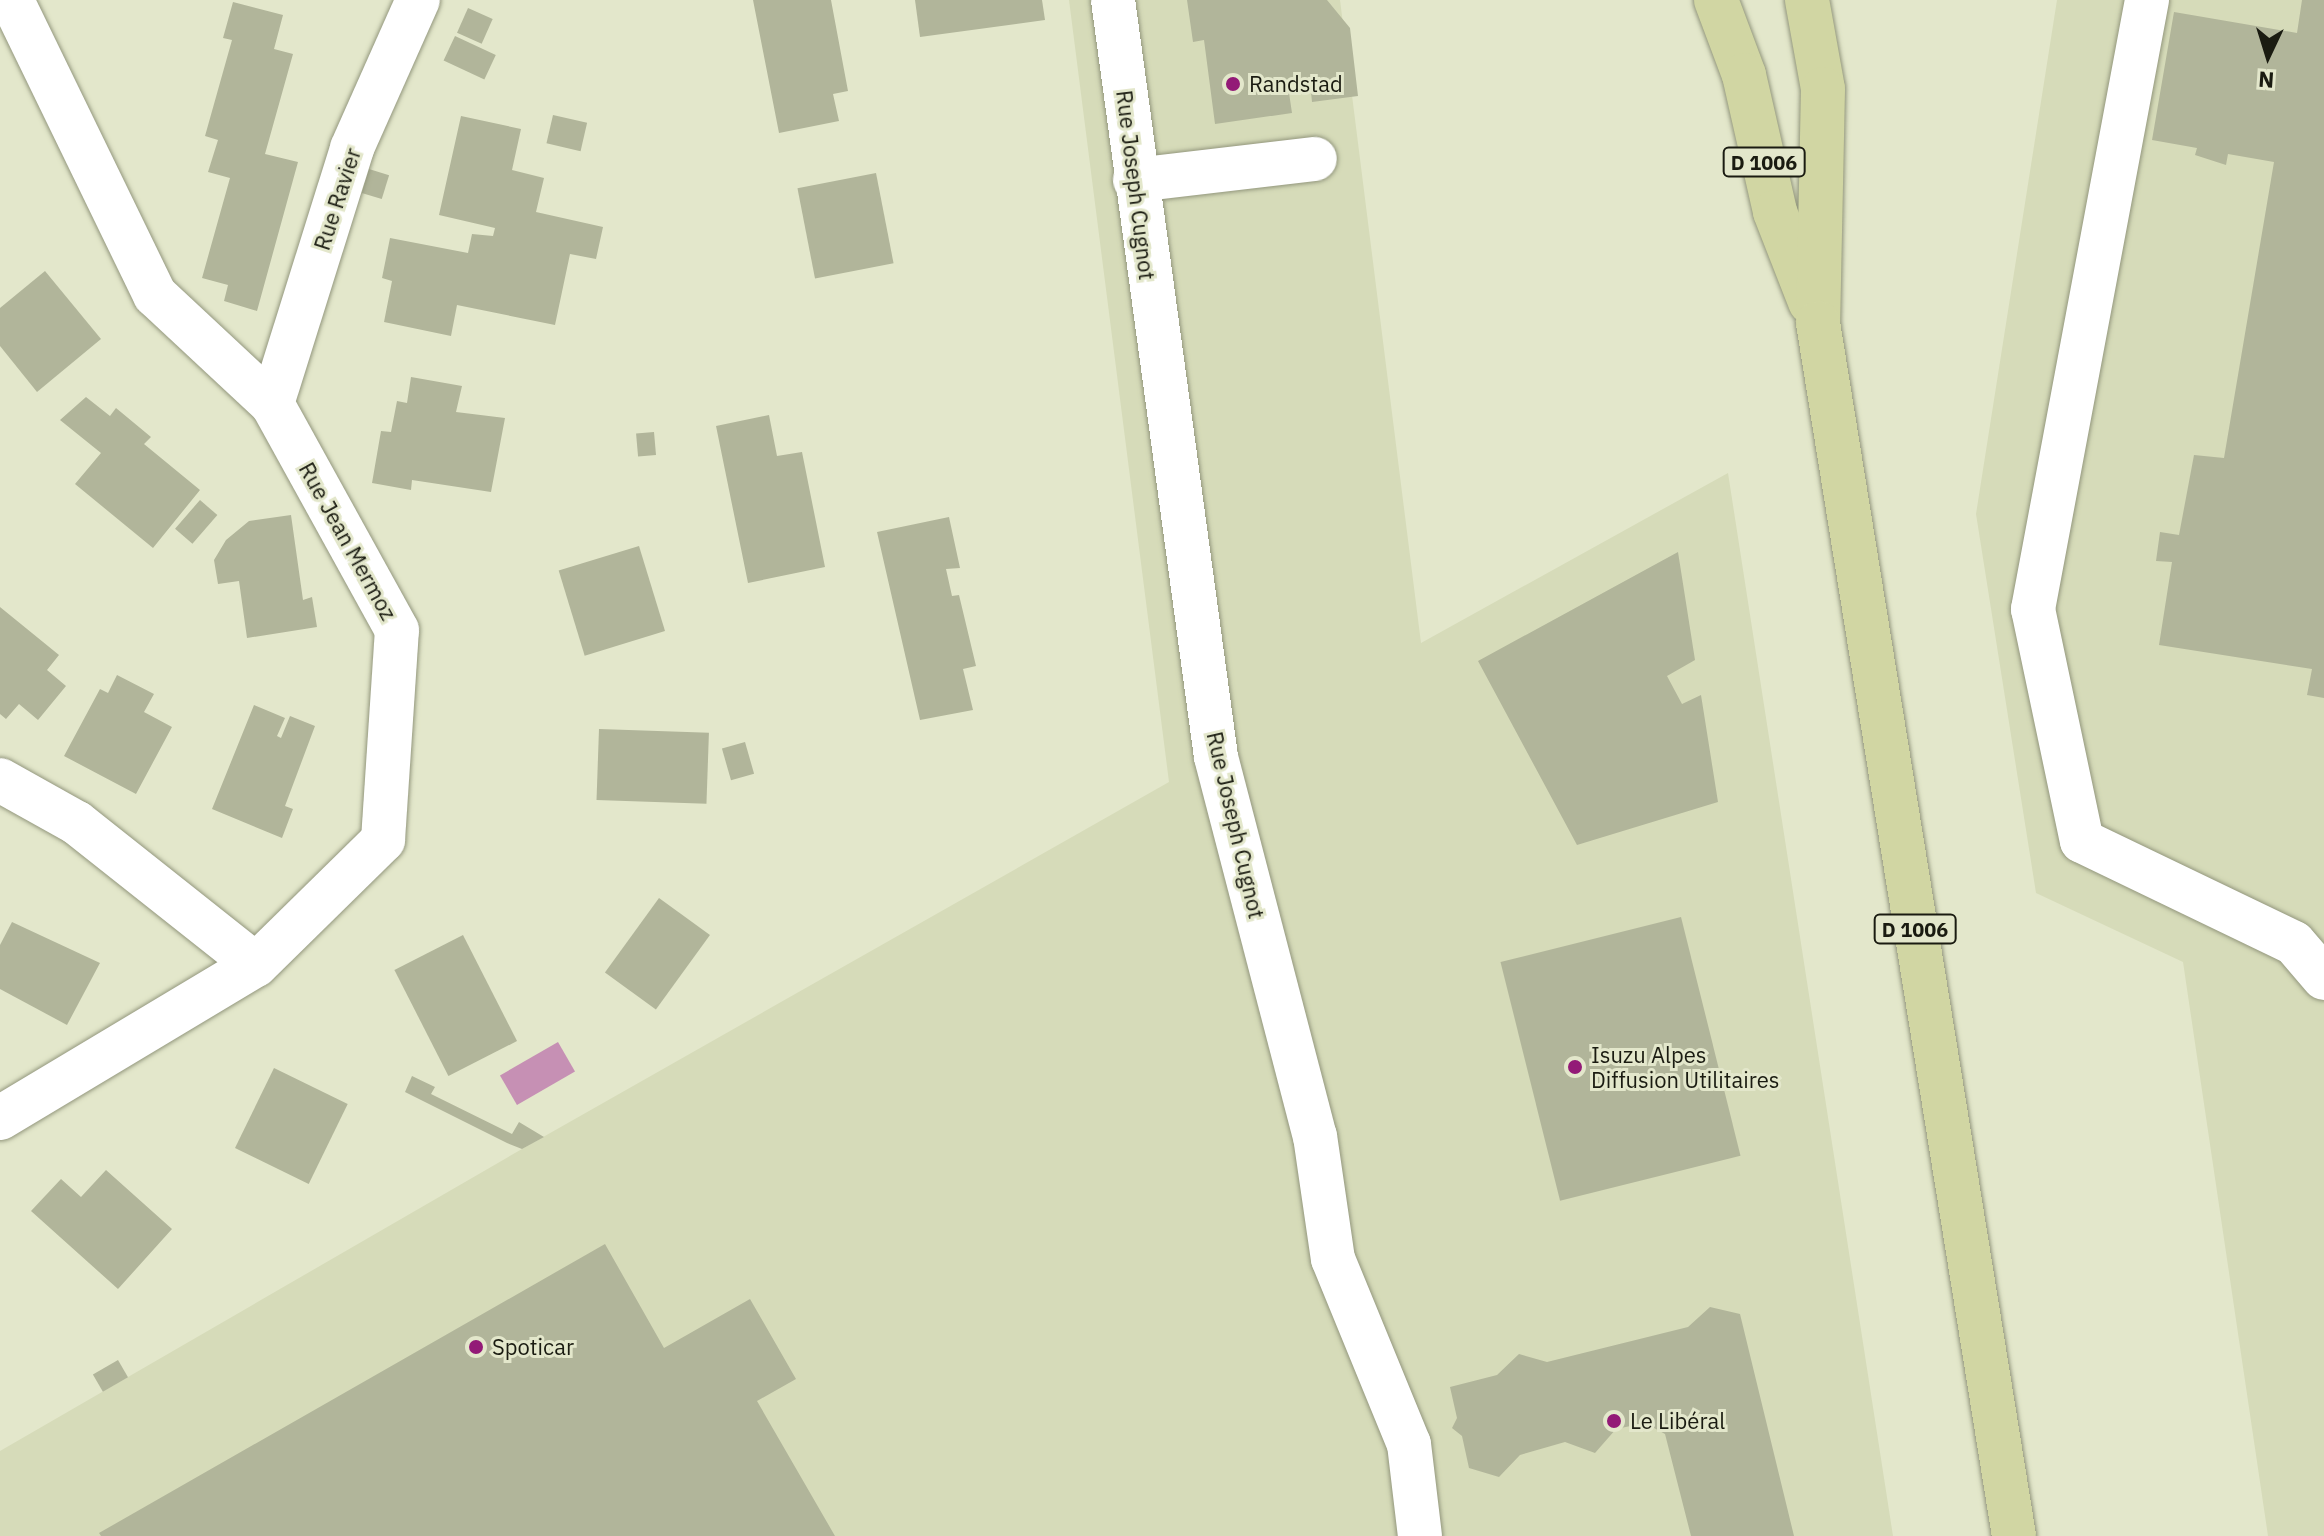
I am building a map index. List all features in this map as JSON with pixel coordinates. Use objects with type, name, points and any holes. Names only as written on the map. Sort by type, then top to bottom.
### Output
[{"type":"main road","name":"D 1006","points":[[1716,0],[1744,75],[1775,212],[1818,323]]},
{"type":"main road","name":"D 1006","points":[[1807,0],[1823,89],[1818,323],[2014,1536]]},
{"type":"street","name":"Rue Jean Mermoz","points":[[0,1118],[256,965],[383,840],[397,630],[272,404],[155,295],[12,0]]},
{"type":"street","name":"Rue Ravier","points":[[272,404],[352,148],[418,0]]},
{"type":"street","name":"Rue Joseph Cugnot","points":[[1113,0],[1135,180],[1216,757],[1315,1136],[1333,1259],[1409,1444],[1420,1536]]},
{"type":"street","points":[[2147,0],[2033,609],[2082,841],[2294,943],[2324,978]]},
{"type":"street","points":[[1135,180],[1315,159]]},
{"type":"street","points":[[0,780],[77,823],[256,965]]},
{"type":"shaded area","points":[[1069,0],[1340,0],[1421,643],[1728,473],[1893,1536],[0,1536],[0,1451],[522,1149],[1169,782]]},
{"type":"shaded area","points":[[2057,0],[2324,0],[2324,1536],[2268,1536],[2183,962],[2036,893],[1976,514]]},
{"type":"shaded area","points":[[558,1042],[575,1071],[517,1105],[500,1076]]},
{"type":"building","points":[[753,0],[831,0],[848,91],[833,94],[839,121],[779,133]]},
{"type":"building","points":[[915,0],[1042,0],[1045,20],[920,37]]},
{"type":"building","points":[[1187,0],[1327,0],[1350,28],[1358,96],[1312,102],[1310,82],[1288,86],[1292,113],[1215,124],[1204,40],[1193,42]]},
{"type":"building","points":[[2302,0],[2324,0],[2324,698],[2307,695],[2312,669],[2159,645],[2172,562],[2156,561],[2160,532],[2179,535],[2194,455],[2224,458],[2274,162],[2228,154],[2226,165],[2195,155],[2197,148],[2152,140],[2174,12],[2297,33]]},
{"type":"building","points":[[233,2],[283,15],[274,49],[293,54],[265,154],[298,162],[257,311],[224,301],[228,285],[202,278],[230,178],[208,172],[218,140],[205,136],[232,40],[223,38]]},
{"type":"building","points":[[468,8],[493,19],[482,44],[457,33]]},
{"type":"building","points":[[455,36],[496,55],[484,79],[444,60]]},
{"type":"building","points":[[553,115],[587,123],[581,151],[546,143]]},
{"type":"building","points":[[461,116],[521,129],[512,170],[544,178],[536,212],[603,227],[596,259],[570,254],[555,325],[457,305],[451,336],[384,322],[392,281],[382,278],[390,238],[468,253],[472,234],[493,236],[495,228],[439,215]]},
{"type":"building","points":[[369,169],[389,175],[382,199],[362,193]]},
{"type":"building","points":[[876,173],[894,263],[815,279],[797,188]]},
{"type":"building","points":[[45,271],[101,339],[37,392],[0,346],[0,308]]},
{"type":"building","points":[[411,377],[462,386],[456,412],[505,418],[491,492],[412,480],[411,490],[372,483],[381,431],[391,432],[397,401],[407,403]]},
{"type":"building","points":[[86,397],[110,416],[116,408],[151,437],[144,444],[200,490],[153,548],[75,484],[101,453],[60,420]]},
{"type":"building","points":[[769,415],[777,456],[802,452],[825,567],[748,583],[716,426]]},
{"type":"building","points":[[654,432],[656,455],[638,456],[636,434]]},
{"type":"building","points":[[200,500],[217,515],[192,544],[175,529]]},
{"type":"building","points":[[291,515],[303,600],[312,597],[317,627],[247,638],[239,581],[218,584],[214,560],[226,540],[249,521]]},
{"type":"building","points":[[949,517],[960,568],[946,569],[952,596],[959,595],[976,666],[963,669],[973,710],[920,720],[877,532]]},
{"type":"building","points":[[639,546],[665,631],[585,656],[559,571]]},
{"type":"building","points":[[1678,552],[1695,660],[1667,676],[1682,704],[1701,695],[1718,802],[1577,845],[1478,661]]},
{"type":"building","points":[[0,607],[59,655],[47,670],[66,686],[38,720],[19,704],[6,719],[0,714]]},
{"type":"building","points":[[117,675],[154,694],[144,712],[172,727],[136,794],[64,756],[100,689],[108,693]]},
{"type":"building","points":[[254,705],[285,718],[277,736],[281,738],[290,716],[315,726],[285,806],[293,809],[282,838],[212,809]]},
{"type":"building","points":[[599,729],[709,733],[706,804],[597,800]]},
{"type":"building","points":[[745,742],[754,774],[731,780],[722,749]]},
{"type":"building","points":[[659,898],[710,935],[656,1009],[605,972]]},
{"type":"building","points":[[1681,917],[1741,1156],[1560,1201],[1501,962]]},
{"type":"building","points":[[12,922],[100,963],[67,1025],[0,989],[0,945]]},
{"type":"building","points":[[463,935],[517,1041],[448,1076],[394,970]]},
{"type":"building","points":[[274,1068],[348,1104],[309,1184],[235,1148]]},
{"type":"building","points":[[412,1076],[435,1087],[431,1094],[512,1134],[519,1122],[544,1137],[522,1149],[507,1143],[405,1092]]},
{"type":"building","points":[[106,1170],[172,1229],[118,1289],[31,1211],[61,1179],[81,1197]]},
{"type":"building","points":[[605,1244],[664,1348],[750,1299],[796,1379],[757,1401],[835,1536],[101,1536],[99,1533]]},
{"type":"building","name":"Le Libéral","points":[[1710,1307],[1740,1314],[1794,1536],[1691,1536],[1665,1434],[1645,1423],[1616,1429],[1595,1453],[1565,1442],[1520,1455],[1499,1477],[1469,1468],[1462,1436],[1452,1428],[1457,1418],[1450,1387],[1497,1375],[1519,1354],[1547,1362],[1688,1327]]},
{"type":"building","points":[[118,1360],[128,1377],[103,1392],[93,1374]]},
{"type":"place","name":"Randstad","points":[[1233,84]]},
{"type":"place","name":"Isuzu Alpes Diffusion Utilitaires","points":[[1575,1067]]},
{"type":"place","name":"Spoticar","points":[[476,1347]]},
{"type":"place","name":"Le Libéral","points":[[1614,1421]]}]
